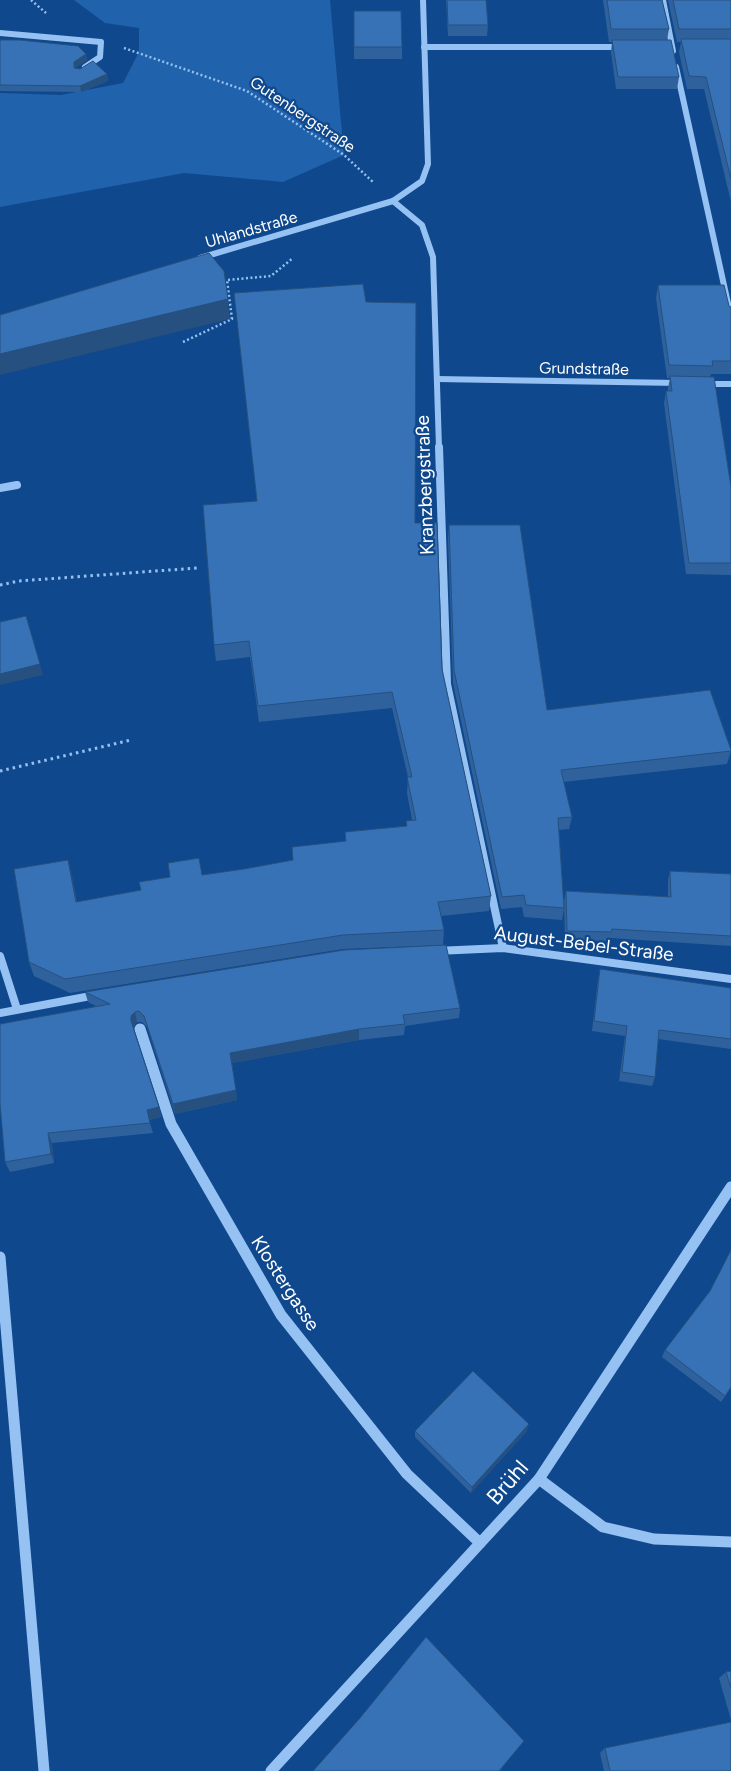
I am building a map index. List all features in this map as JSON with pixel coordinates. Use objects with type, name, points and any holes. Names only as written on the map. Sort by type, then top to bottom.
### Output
[{"type":"street","points":[[393,201],[422,181],[428,164],[423,0]]},
{"type":"street","points":[[664,0],[672,47],[731,317]]},
{"type":"street","points":[[0,33],[101,42],[100,57],[79,71]]},
{"type":"street","points":[[424,47],[632,47]]},
{"type":"street","points":[[662,47],[682,47]]},
{"type":"street","name":"Uhlandstraße","points":[[189,261],[393,201]]},
{"type":"street","name":"Kranzbergstraße","points":[[393,201],[422,225],[433,256],[447,684],[503,948]]},
{"type":"street","name":"Grundstraße","points":[[437,379],[731,384]]},
{"type":"street","points":[[0,488],[17,484]]},
{"type":"street","name":"August-Bebel-Straße","points":[[424,951],[503,948],[731,979]]},
{"type":"street","points":[[0,956],[17,1009]]},
{"type":"street","points":[[0,1013],[110,993]]},
{"type":"street","name":"Klostergasse","points":[[140,1029],[171,1124],[281,1315],[407,1474],[480,1543]]},
{"type":"street","name":"Brühl","points":[[271,1771],[539,1479],[731,1187]]},
{"type":"street","points":[[0,1257],[44,1771]]},
{"type":"street","points":[[539,1479],[604,1527],[654,1539],[731,1542]]},
{"type":"path","name":"Gutenbergstraße","points":[[101,42],[139,52],[247,91],[344,155],[393,201]]},
{"type":"path","points":[[183,342],[232,319],[227,280],[271,276],[296,255],[284,234]]},
{"type":"path","points":[[0,585],[19,581],[197,568]]},
{"type":"path","points":[[0,771],[131,740]]},
{"type":"shaded area","points":[[74,0],[330,0],[344,155],[283,182],[184,173],[0,207],[0,93],[61,95],[123,83],[139,52],[139,28],[105,23]]},
{"type":"building","points":[[447,0],[486,0],[488,25],[448,25]]},
{"type":"building","points":[[607,0],[662,0],[669,29],[611,29]]},
{"type":"building","points":[[673,0],[731,0],[731,29],[679,29]]},
{"type":"building","points":[[354,11],[401,11],[402,47],[354,47]]},
{"type":"building","points":[[681,39],[731,39],[731,179],[706,77],[689,76]]},
{"type":"building","points":[[0,40],[20,40],[78,46],[86,54],[74,62],[74,68],[80,69],[93,61],[107,74],[80,86],[0,85]]},
{"type":"building","points":[[612,40],[671,40],[679,77],[618,77]]},
{"type":"building","points":[[209,253],[224,271],[228,299],[0,354],[0,315]]},
{"type":"building","points":[[363,284],[366,302],[416,303],[415,523],[437,523],[442,669],[491,896],[438,902],[444,930],[343,935],[65,979],[29,962],[14,869],[68,860],[76,902],[141,890],[139,882],[170,877],[168,863],[199,858],[202,875],[244,869],[293,860],[292,847],[346,841],[345,832],[407,826],[406,821],[416,820],[407,777],[412,777],[392,692],[258,706],[249,641],[214,645],[203,505],[257,501],[234,293]]},
{"type":"building","points":[[658,285],[724,285],[729,306],[731,307],[731,361],[712,361],[713,366],[669,365]]},
{"type":"building","points":[[670,376],[714,377],[731,487],[731,563],[689,563],[666,391],[672,391]]},
{"type":"building","points":[[449,525],[520,525],[547,710],[710,690],[731,750],[561,770],[572,817],[558,818],[564,908],[526,905],[524,895],[502,897],[454,670]]},
{"type":"building","points":[[26,616],[40,664],[0,674],[0,622]]},
{"type":"building","points":[[670,871],[731,874],[731,936],[612,929],[611,932],[567,931],[566,891],[671,897]]},
{"type":"building","points":[[446,945],[460,1008],[403,1015],[405,1024],[359,1029],[230,1053],[236,1090],[173,1104],[144,1016],[139,1011],[135,1012],[131,1016],[131,1021],[159,1107],[147,1110],[150,1123],[48,1133],[51,1154],[5,1162],[0,1104],[0,1024],[110,1004],[85,992],[344,950]]},
{"type":"building","points":[[600,969],[731,988],[731,1039],[659,1030],[655,1077],[622,1072],[627,1026],[594,1021]]},
{"type":"building","points":[[731,1250],[731,1387],[725,1396],[665,1350],[710,1291]]},
{"type":"building","points":[[473,1371],[529,1424],[472,1487],[415,1431]]},
{"type":"building","points":[[426,1637],[524,1741],[499,1771],[313,1771],[360,1718]]},
{"type":"building","points":[[731,1671],[731,1688],[726,1672]]},
{"type":"building","points":[[731,1722],[731,1771],[610,1771],[605,1748]]}]
